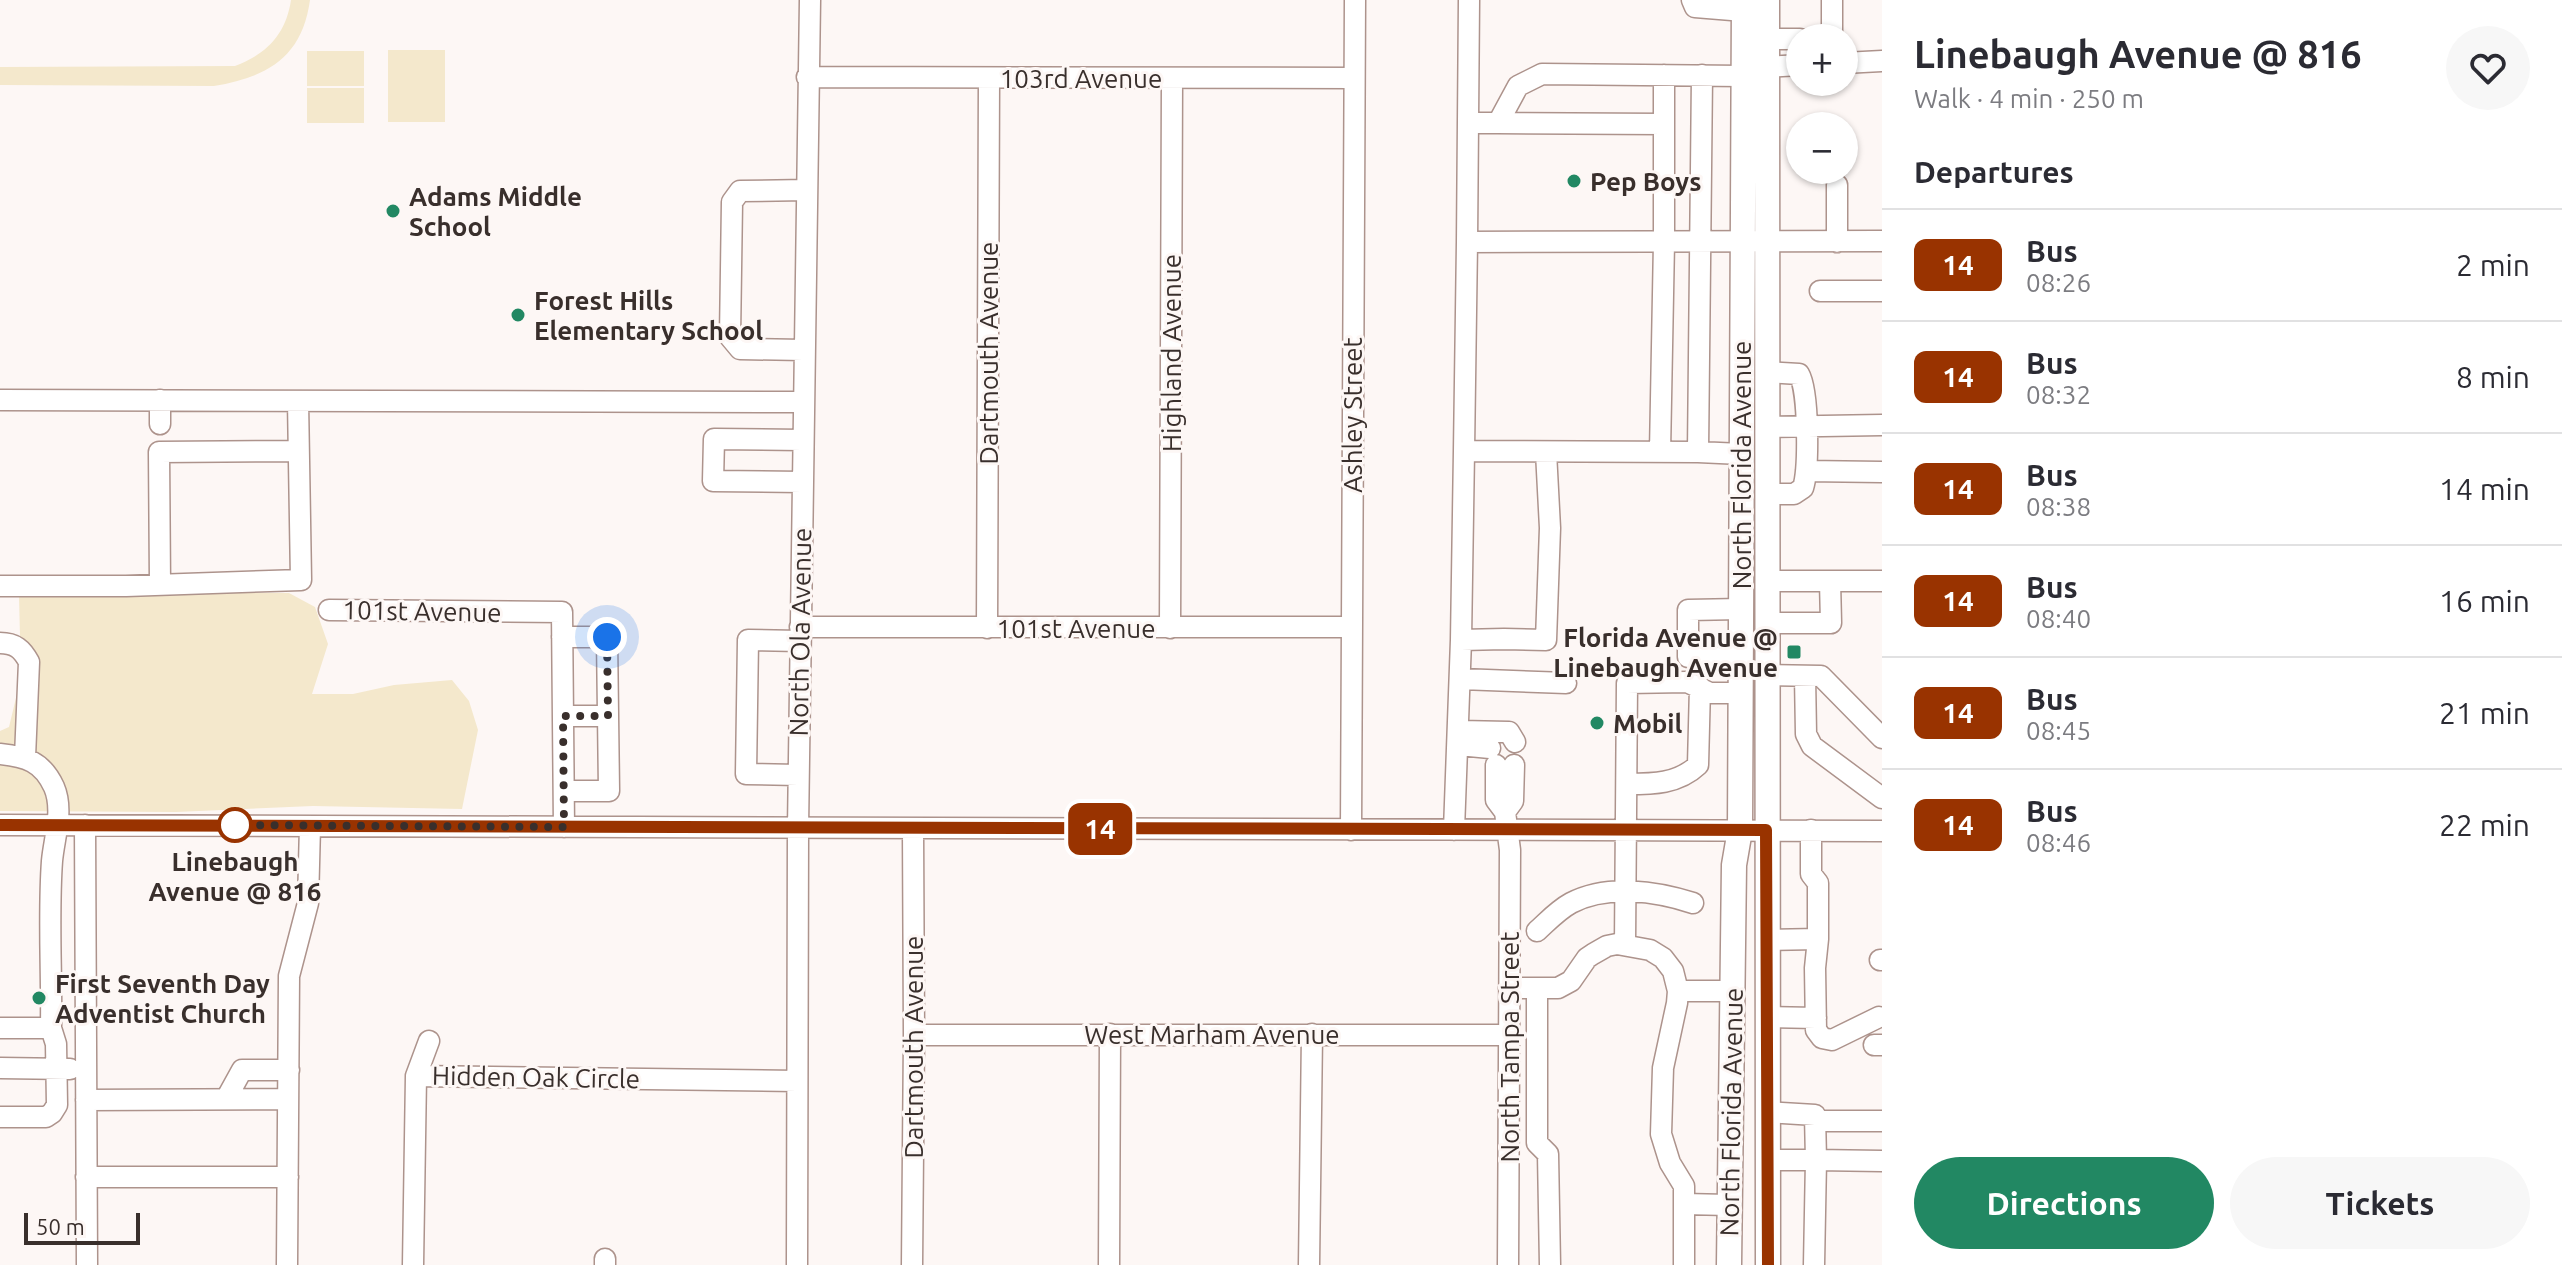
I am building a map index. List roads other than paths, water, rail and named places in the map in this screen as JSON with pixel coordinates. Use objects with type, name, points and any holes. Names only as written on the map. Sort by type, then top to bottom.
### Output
[{"type":"main road","name":"North Florida Avenue","points":[[1729,1265],[1734,865],[1740,830],[1741,465],[1767,67],[1767,0]]},
{"type":"main road","name":"North Florida Avenue","points":[[1744,5],[1743,76],[1767,372],[1768,1265]]},
{"type":"main road","points":[[1741,465],[1766,485]]},
{"type":"main road","points":[[1729,1205],[1767,1205]]},
{"type":"street","name":"North Ola Avenue","points":[[797,1265],[798,775],[810,0]]},
{"type":"street","name":"Ashley Street","points":[[1351,830],[1355,0]]},
{"type":"street","points":[[1454,830],[1461,679],[1469,0]]},
{"type":"street","points":[[1692,0],[1695,7],[1744,5]]},
{"type":"street","points":[[1832,0],[1832,24]]},
{"type":"street","points":[[1767,39],[1786,39]]},
{"type":"street","points":[[1858,62],[1882,61]]},
{"type":"street","points":[[1767,67],[1786,66]]},
{"type":"street","points":[[1498,123],[1518,86],[1542,74],[1743,76]]},
{"type":"street","points":[[1660,452],[1664,75]]},
{"type":"street","points":[[1698,452],[1702,75]]},
{"type":"street","name":"103rd Avenue","points":[[807,77],[1354,78]]},
{"type":"street","name":"Dartmouth Avenue","points":[[987,628],[989,78]]},
{"type":"street","name":"Highland Avenue","points":[[1170,628],[1172,79]]},
{"type":"street","points":[[1468,123],[1664,124]]},
{"type":"street","points":[[1837,185],[1837,242]]},
{"type":"street","points":[[803,350],[740,349],[730,337],[732,202],[740,191],[806,190]]},
{"type":"street","points":[[1467,242],[1882,241]]},
{"type":"street","points":[[1820,291],[1882,291]]},
{"type":"street","points":[[1766,485],[1794,494],[1803,488],[1807,426],[1804,382],[1799,374],[1767,372]]},
{"type":"street","points":[[0,400],[803,402]]},
{"type":"street","points":[[160,400],[160,424]]},
{"type":"street","points":[[0,586],[301,580],[298,401]]},
{"type":"street","points":[[1766,427],[1882,425]]},
{"type":"street","points":[[802,440],[714,439],[713,481],[802,482]]},
{"type":"street","points":[[160,584],[159,452],[298,451]]},
{"type":"street","points":[[1464,451],[1698,452],[1741,465]]},
{"type":"street","points":[[1461,640],[1546,640],[1550,528],[1546,452]]},
{"type":"street","points":[[1806,471],[1882,472]]},
{"type":"street","points":[[1766,581],[1882,581]]},
{"type":"street","points":[[1766,623],[1831,623],[1830,581]]},
{"type":"street","points":[[1627,784],[1665,783],[1689,773],[1698,765],[1694,685],[1688,657],[1688,610],[1741,609]]},
{"type":"street","name":"101st Avenue","points":[[329,610],[562,612],[562,637]]},
{"type":"street","name":"101st Avenue","points":[[798,775],[746,774],[748,640],[800,634],[987,628],[1351,627]]},
{"type":"street","points":[[564,791],[609,791],[607,637],[562,637],[564,827]]},
{"type":"street","points":[[0,643],[11,643],[22,650],[29,662],[25,757]]},
{"type":"street","points":[[1688,657],[1740,658]]},
{"type":"street","points":[[1766,675],[1821,676],[1882,738]]},
{"type":"street","points":[[1805,676],[1806,734],[1812,746],[1882,798]]},
{"type":"street","points":[[1461,679],[1566,683]]},
{"type":"street","points":[[1625,944],[1627,683],[1694,685],[1710,693],[1740,693]]},
{"type":"street","points":[[563,716],[608,716]]},
{"type":"street","points":[[1459,738],[1509,732],[1515,742]]},
{"type":"street","name":"North Tampa Street","points":[[1459,738],[1483,745],[1500,759],[1513,801],[1505,821],[1510,850],[1508,1265]]},
{"type":"street","points":[[0,754],[25,757],[42,769],[55,789],[58,825],[52,859],[51,1028],[56,1044],[57,1105],[46,1117],[0,1117]]},
{"type":"street","points":[[0,825],[1454,830],[1505,821],[1627,830],[1882,831]]},
{"type":"street","points":[[85,825],[87,1265]]},
{"type":"street","points":[[287,1265],[289,976],[308,903],[310,826]]},
{"type":"street","name":"Dartmouth Avenue","points":[[912,1265],[913,829]]},
{"type":"street","points":[[1811,830],[1811,874],[1818,883],[1816,1030],[1822,1038],[1832,1040],[1879,1017]]},
{"type":"street","points":[[1537,931],[1554,914],[1573,902],[1594,896],[1627,891],[1693,903]]},
{"type":"street","points":[[1767,940],[1818,939]]},
{"type":"street","points":[[1509,988],[1558,988],[1571,981],[1593,954],[1607,946],[1625,944],[1650,950],[1663,958],[1673,971],[1678,991],[1661,1083],[1661,1134],[1670,1163],[1684,1186],[1684,1265]]},
{"type":"street","points":[[1537,988],[1537,1143],[1548,1154],[1550,1265]]},
{"type":"street","points":[[1678,991],[1734,991]]},
{"type":"street","points":[[1767,1017],[1816,1018]]},
{"type":"street","points":[[0,1028],[51,1028]]},
{"type":"street","points":[[1109,1265],[1110,1034]]},
{"type":"street","points":[[1309,1265],[1312,1034]]},
{"type":"street","name":"West Marham Avenue","points":[[914,1035],[1509,1035]]},
{"type":"street","points":[[416,1076],[429,1041]]},
{"type":"street","points":[[0,1068],[86,1069]]},
{"type":"street","points":[[226,1099],[242,1070],[289,1070]]},
{"type":"street","name":"Hidden Oak Circle","points":[[413,1265],[416,1076],[797,1081]]},
{"type":"street","points":[[86,1100],[288,1099]]},
{"type":"street","points":[[1767,1112],[1815,1115],[1814,1265]]},
{"type":"street","points":[[1815,1121],[1882,1121]]},
{"type":"street","points":[[1767,1160],[1882,1161]]},
{"type":"street","points":[[86,1177],[288,1177]]},
{"type":"street","points":[[1684,1204],[1729,1205]]},
{"type":"place","name":"Pep Boys","points":[[1574,181]]},
{"type":"place","name":"Adams Middle School","points":[[393,211]]},
{"type":"place","name":"Forest Hills Elementary School","points":[[518,315]]},
{"type":"place","name":"Florida Avenue @ Linebaugh Avenue","points":[[1794,652]]},
{"type":"place","name":"Mobil","points":[[1597,723]]},
{"type":"place","name":"Linebaugh Avenue @ 816","points":[[235,825]]},
{"type":"place","name":"First Seventh Day Adventist Church","points":[[39,998]]}]
